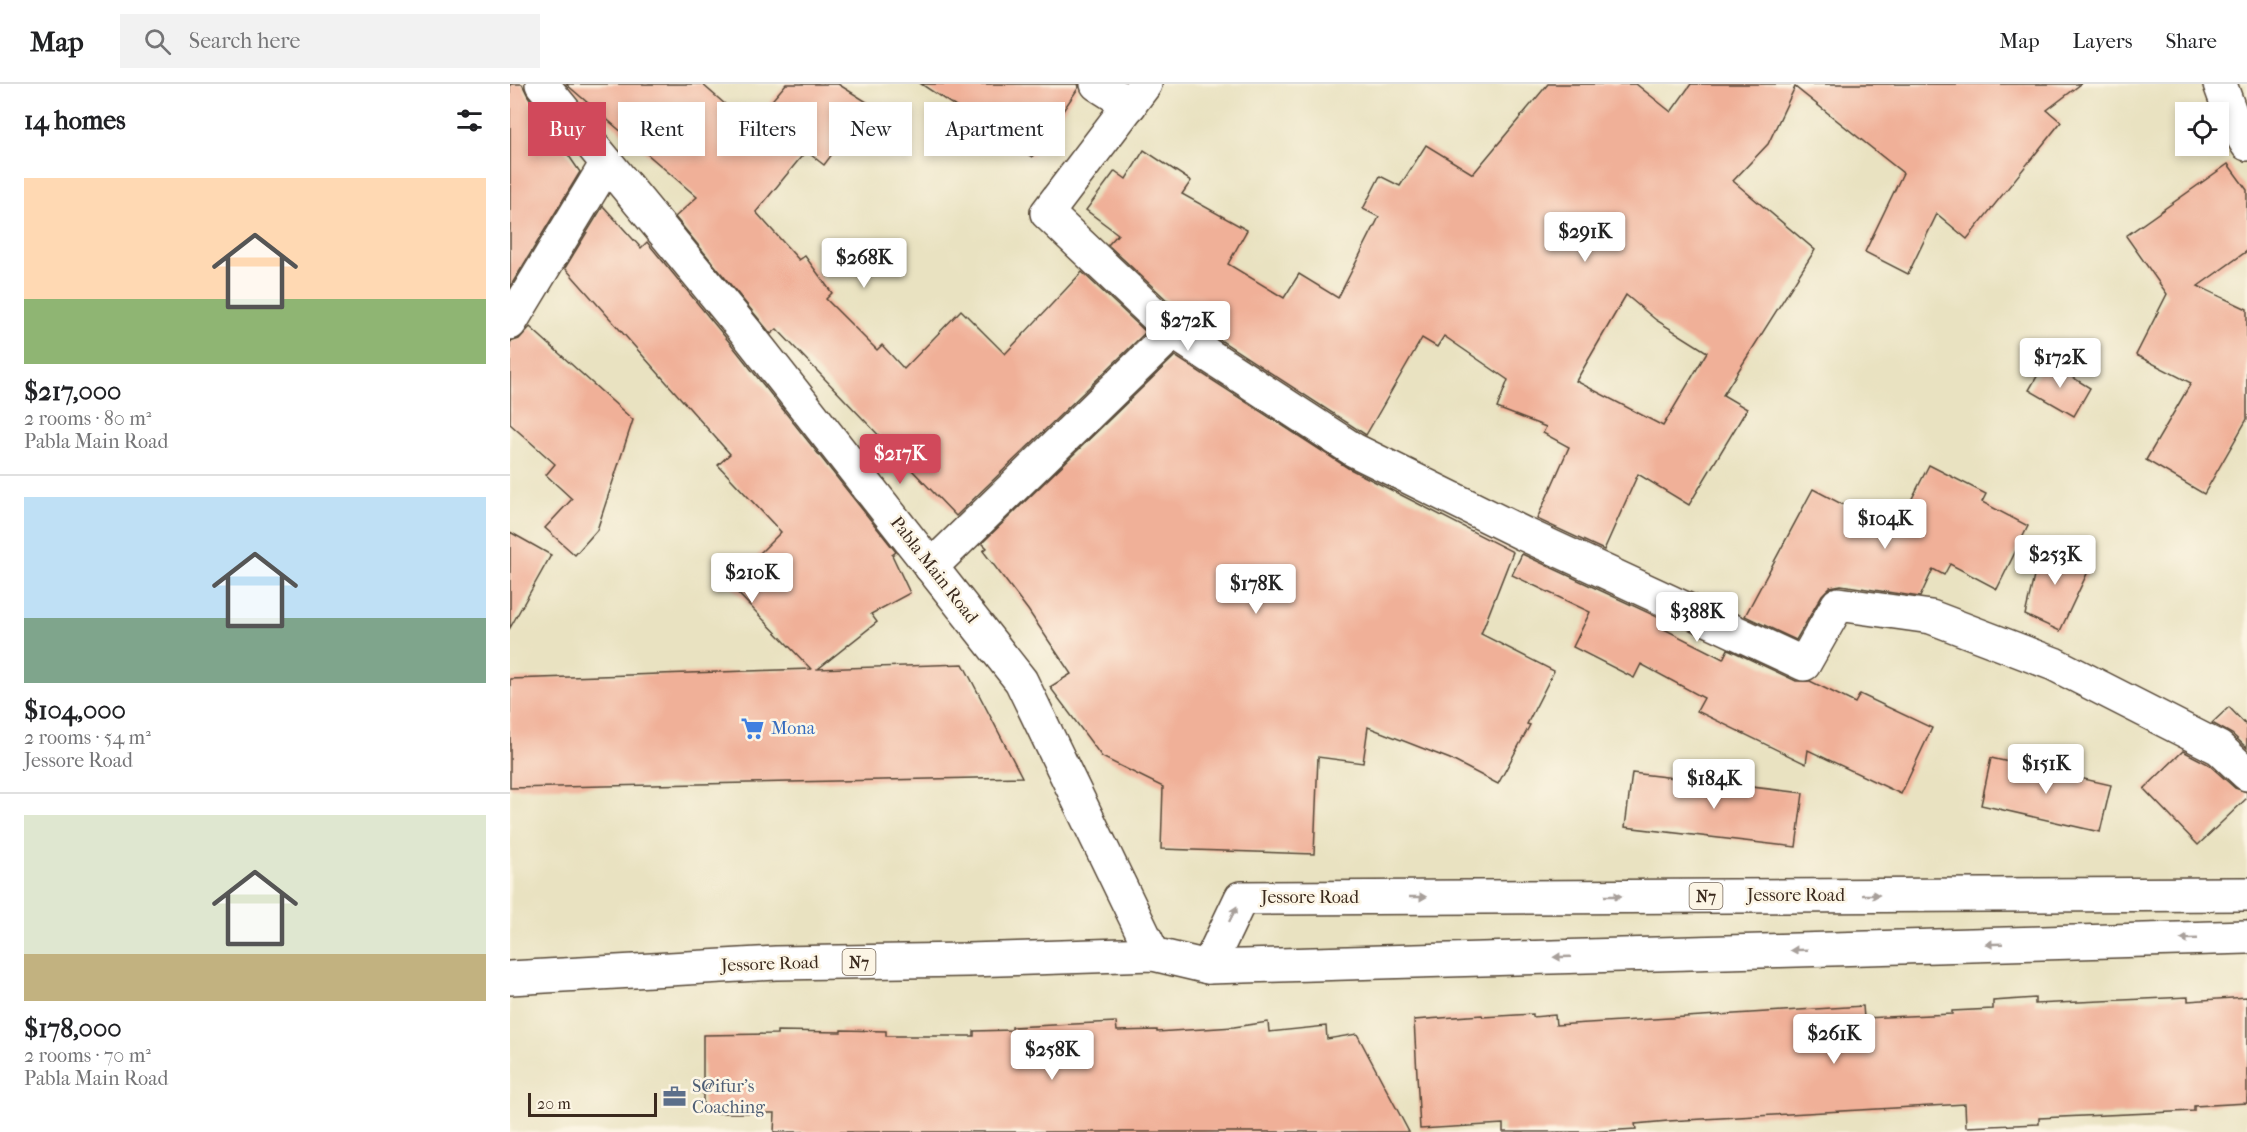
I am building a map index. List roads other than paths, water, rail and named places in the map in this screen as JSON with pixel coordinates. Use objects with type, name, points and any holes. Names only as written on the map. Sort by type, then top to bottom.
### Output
[{"type":"main road","name":"Pabla Main Road","points":[[542,84],[746,332],[1021,681],[1153,954]]},
{"type":"main road","points":[[1097,84],[1137,94],[1047,213],[1173,332],[1354,450],[1524,534],[1804,664],[1838,604],[1931,617],[2054,664],[2219,748],[2247,774]]},
{"type":"main road","points":[[2220,84],[2233,120],[2247,144]]},
{"type":"main road","points":[[510,323],[607,164]]},
{"type":"main road","points":[[931,567],[1173,332]]},
{"type":"main road","name":"Jessore Road","points":[[1208,967],[1241,898],[2247,894]]},
{"type":"main road","name":"Jessore Road","points":[[510,978],[776,963],[1153,954],[1208,967],[2247,937]]},
{"type":"place","name":"Mona","points":[[753,728]]},
{"type":"place","name":"S@ifur's Coaching","points":[[674,1096]]}]
